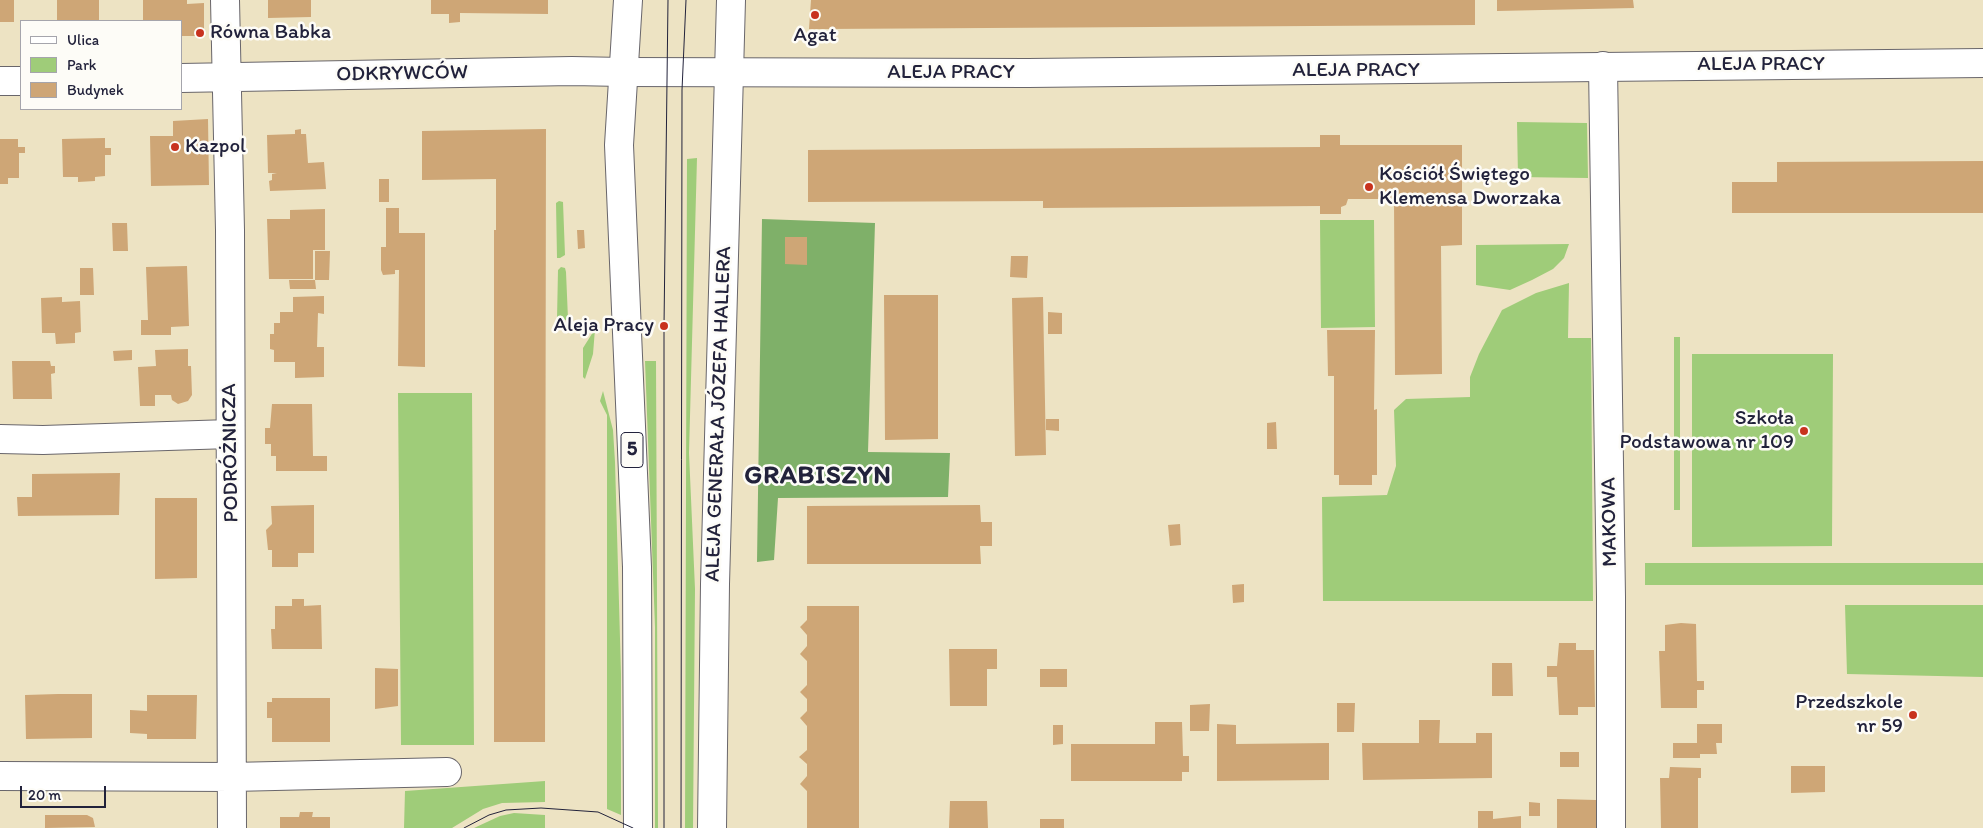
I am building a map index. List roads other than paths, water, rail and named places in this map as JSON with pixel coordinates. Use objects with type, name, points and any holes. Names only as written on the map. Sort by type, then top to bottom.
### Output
[{"type":"street","name":"PODRÓŻNICZA","points":[[225,0],[230,230],[232,828]]},
{"type":"street","name":"5","points":[[628,0],[619,146],[638,567],[638,828]]},
{"type":"street","name":"ALEJA GENERAŁA JÓZEFA HALLERA","points":[[712,828],[715,584],[731,0]]},
{"type":"street","name":"ALEJA PRACY","points":[[623,72],[815,74],[1482,70],[1603,66],[1983,64]]},
{"type":"street","name":"MAKOWA","points":[[1603,66],[1611,597],[1611,828]]},
{"type":"street","name":"ODKRYWCÓW","points":[[182,78],[623,72]]},
{"type":"street","points":[[0,82],[20,81]]},
{"type":"street","points":[[0,439],[43,440],[230,434]]},
{"type":"street","points":[[0,776],[232,777],[447,772]]},
{"type":"tram line","points":[[664,828],[664,326],[668,0]]},
{"type":"tram line","points":[[681,828],[682,90],[686,0]]},
{"type":"tram line","points":[[464,828],[489,815],[506,810],[541,808],[598,812],[633,828]]},
{"type":"place","name":"Agat","points":[[815,15]]},
{"type":"place","name":"Równa Babka","points":[[200,33]]},
{"type":"place","name":"Kazpol","points":[[175,147]]},
{"type":"place","name":"Kościół Świętego Klemensa Dworzaka","points":[[1369,187]]},
{"type":"place","name":"Aleja Pracy","points":[[664,326]]},
{"type":"place","name":"Szkoła Podstawowa nr 109","points":[[1804,431]]},
{"type":"place","name":"Przedszkole nr 59","points":[[1913,715]]},
{"type":"district","name":"GRABISZYN","points":[[818,476]]}]
